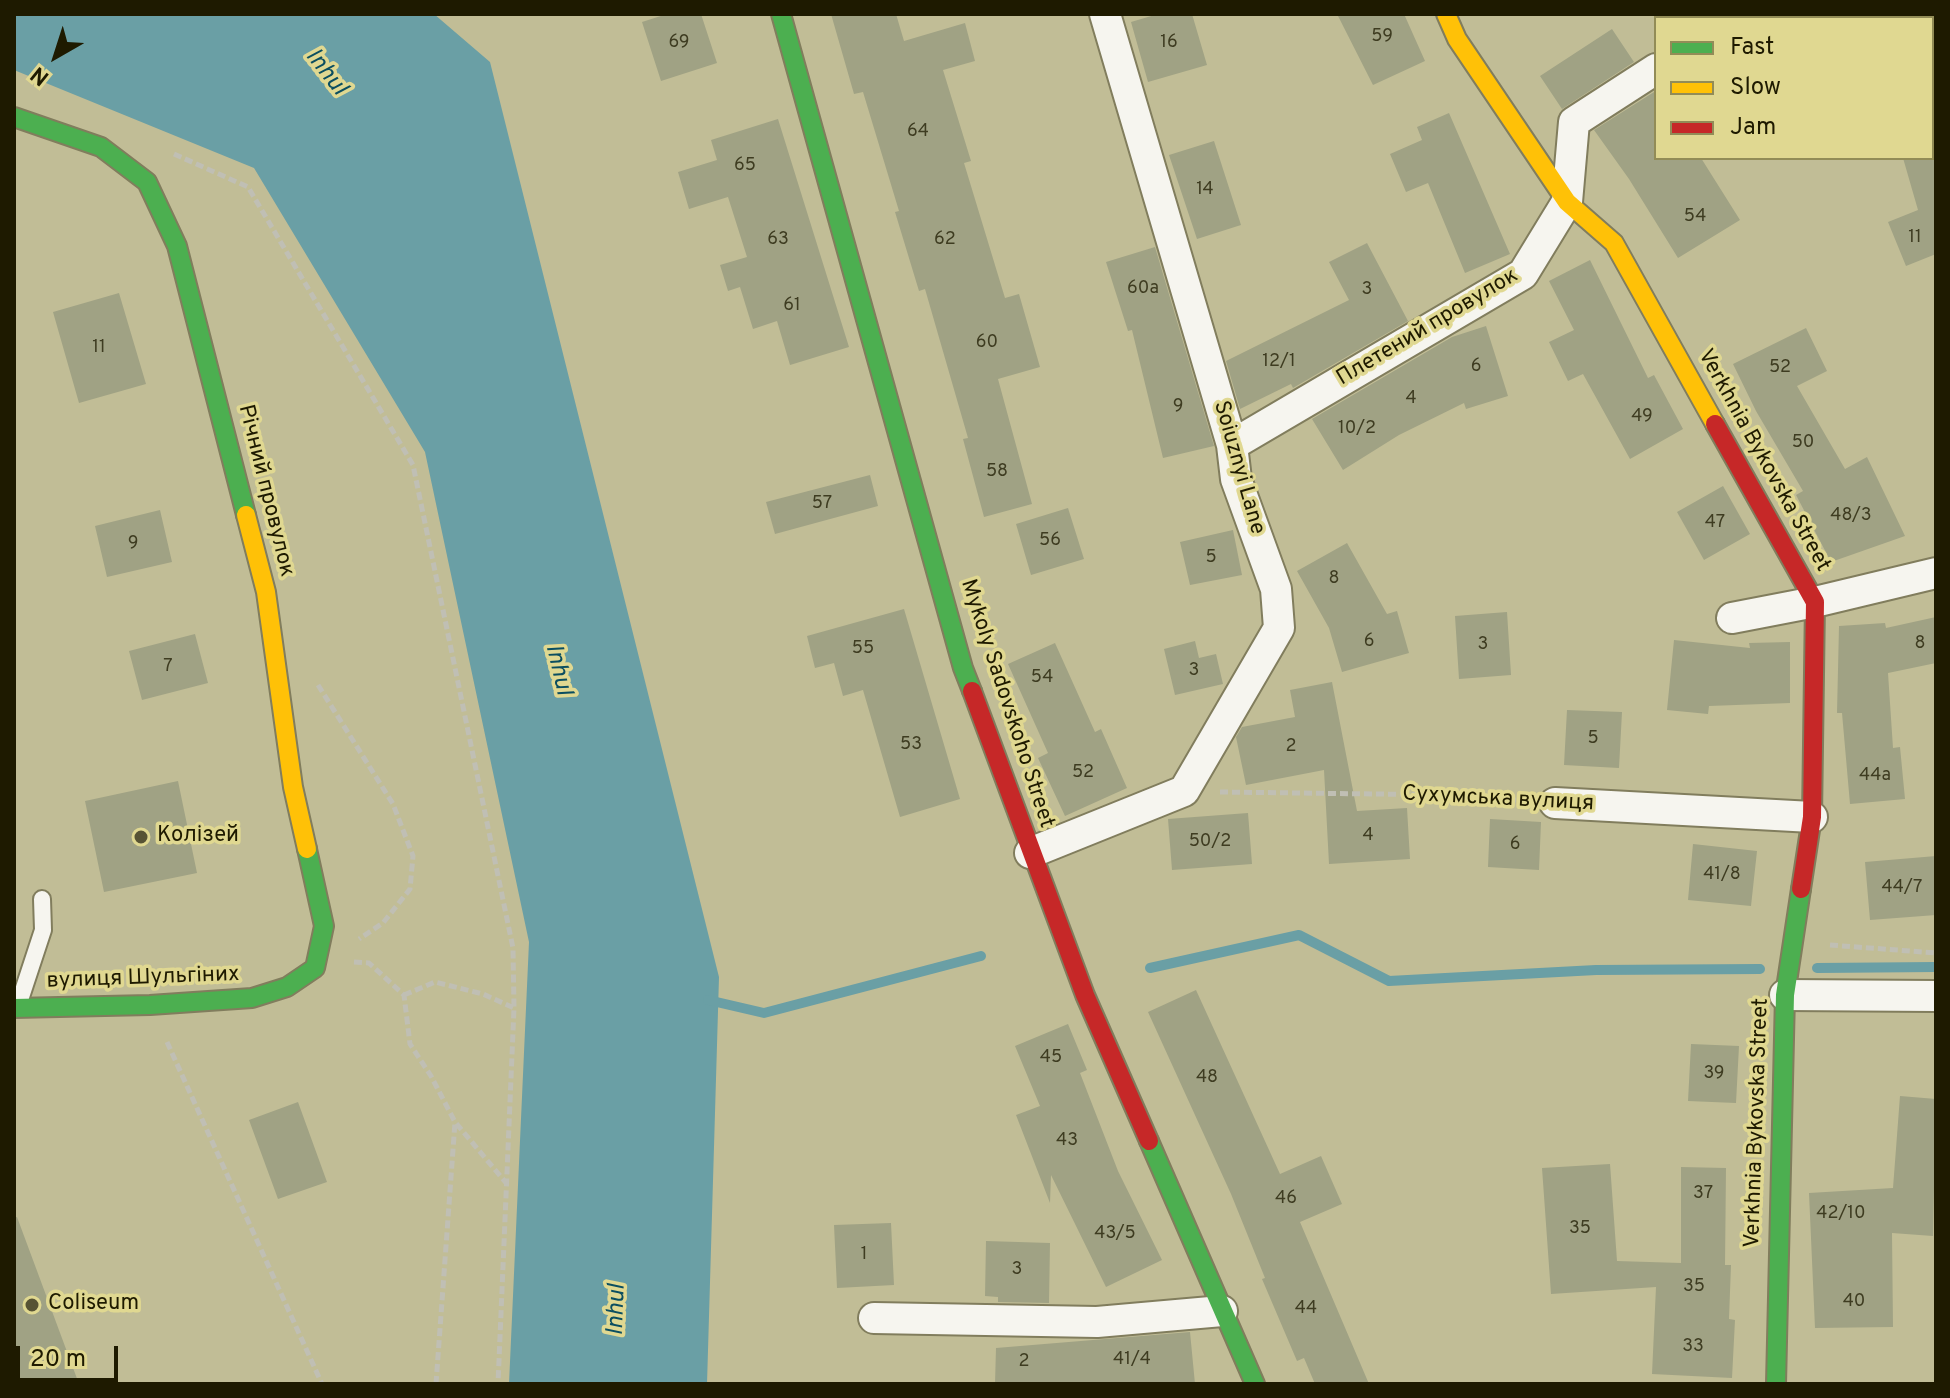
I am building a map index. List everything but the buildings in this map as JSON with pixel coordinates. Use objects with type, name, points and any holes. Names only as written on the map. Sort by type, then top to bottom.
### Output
[{"type":"street","name":"Mykoly Sadovskoho Street","points":[[781,14],[963,668],[1085,995],[1255,1384]]},
{"type":"street","name":"Soiuznyi Lane","points":[[1105,14],[1232,445],[1236,479],[1276,589],[1279,628],[1184,791]]},
{"type":"street","name":"Verkhnia Bykovska Street","points":[[1446,14],[1457,39],[1567,202],[1614,243],[1815,602],[1812,817],[1785,995],[1776,1384]]},
{"type":"street","name":"Плетений провулок","points":[[1232,445],[1523,274],[1567,202],[1574,122],[1654,70]]},
{"type":"street","name":"Річний провулок","points":[[14,117],[101,147],[147,182],[177,246],[266,592],[293,787],[324,926],[315,968]]},
{"type":"street","points":[[1732,618],[1936,573]]},
{"type":"street","points":[[1030,853],[1184,791]]},
{"type":"street","name":"Сухумська вулиця","points":[[1555,803],[1812,817]]},
{"type":"street","name":"вулиця Шульгіних","points":[[16,1007],[150,1005],[252,998],[287,987],[315,968]]},
{"type":"street","points":[[1785,995],[1936,996]]},
{"type":"street","points":[[874,1318],[1097,1322],[1222,1311]]},
{"type":"lane","points":[[16,1007],[43,930],[42,899]]},
{"type":"path","points":[[168,151],[248,187],[413,465],[513,948],[514,1008],[498,1384]]},
{"type":"path","points":[[310,673],[393,804],[413,856],[410,889],[383,923],[315,968]]},
{"type":"path","name":"Сухумська вулиця","points":[[1184,791],[1455,795],[1555,803]]},
{"type":"path","points":[[1793,941],[1936,953]]},
{"type":"path","points":[[315,968],[345,961],[369,963],[404,995],[410,1044],[455,1122],[507,1184]]},
{"type":"path","points":[[404,995],[435,982],[483,994],[514,1008]]},
{"type":"path","points":[[150,1005],[322,1384]]},
{"type":"path","points":[[436,1384],[455,1122]]},
{"type":"water","name":"Inhul","points":[[14,14],[434,14],[490,62],[719,977],[707,1384],[509,1384],[529,942],[425,452],[254,168],[14,70]]},
{"type":"waterway","points":[[1150,968],[1299,935],[1389,981],[1596,970],[1760,969]]},
{"type":"waterway","points":[[708,1000],[764,1013],[981,956]]},
{"type":"waterway","points":[[1817,968],[1936,967]]},
{"type":"traffic: fast","points":[[781,14],[963,668],[972,691]]},
{"type":"traffic: fast","points":[[14,117],[101,147],[147,182],[177,246],[246,515]]},
{"type":"traffic: fast","points":[[14,1008],[150,1005],[252,998],[287,987],[315,968],[324,926],[307,849]]},
{"type":"traffic: fast","points":[[1776,1384],[1785,995],[1801,889]]},
{"type":"traffic: fast","points":[[1149,1141],[1255,1384]]},
{"type":"traffic: slow","points":[[1446,14],[1457,39],[1567,202],[1614,243],[1715,424]]},
{"type":"traffic: slow","points":[[246,515],[266,592],[293,787],[307,849]]},
{"type":"traffic: jam","points":[[1715,424],[1815,602],[1812,817],[1801,889]]},
{"type":"traffic: jam","points":[[972,691],[1085,995],[1149,1141]]},
{"type":"place","name":"Колізей","points":[[141,837]]},
{"type":"place","name":"Coliseum","points":[[32,1305]]}]
